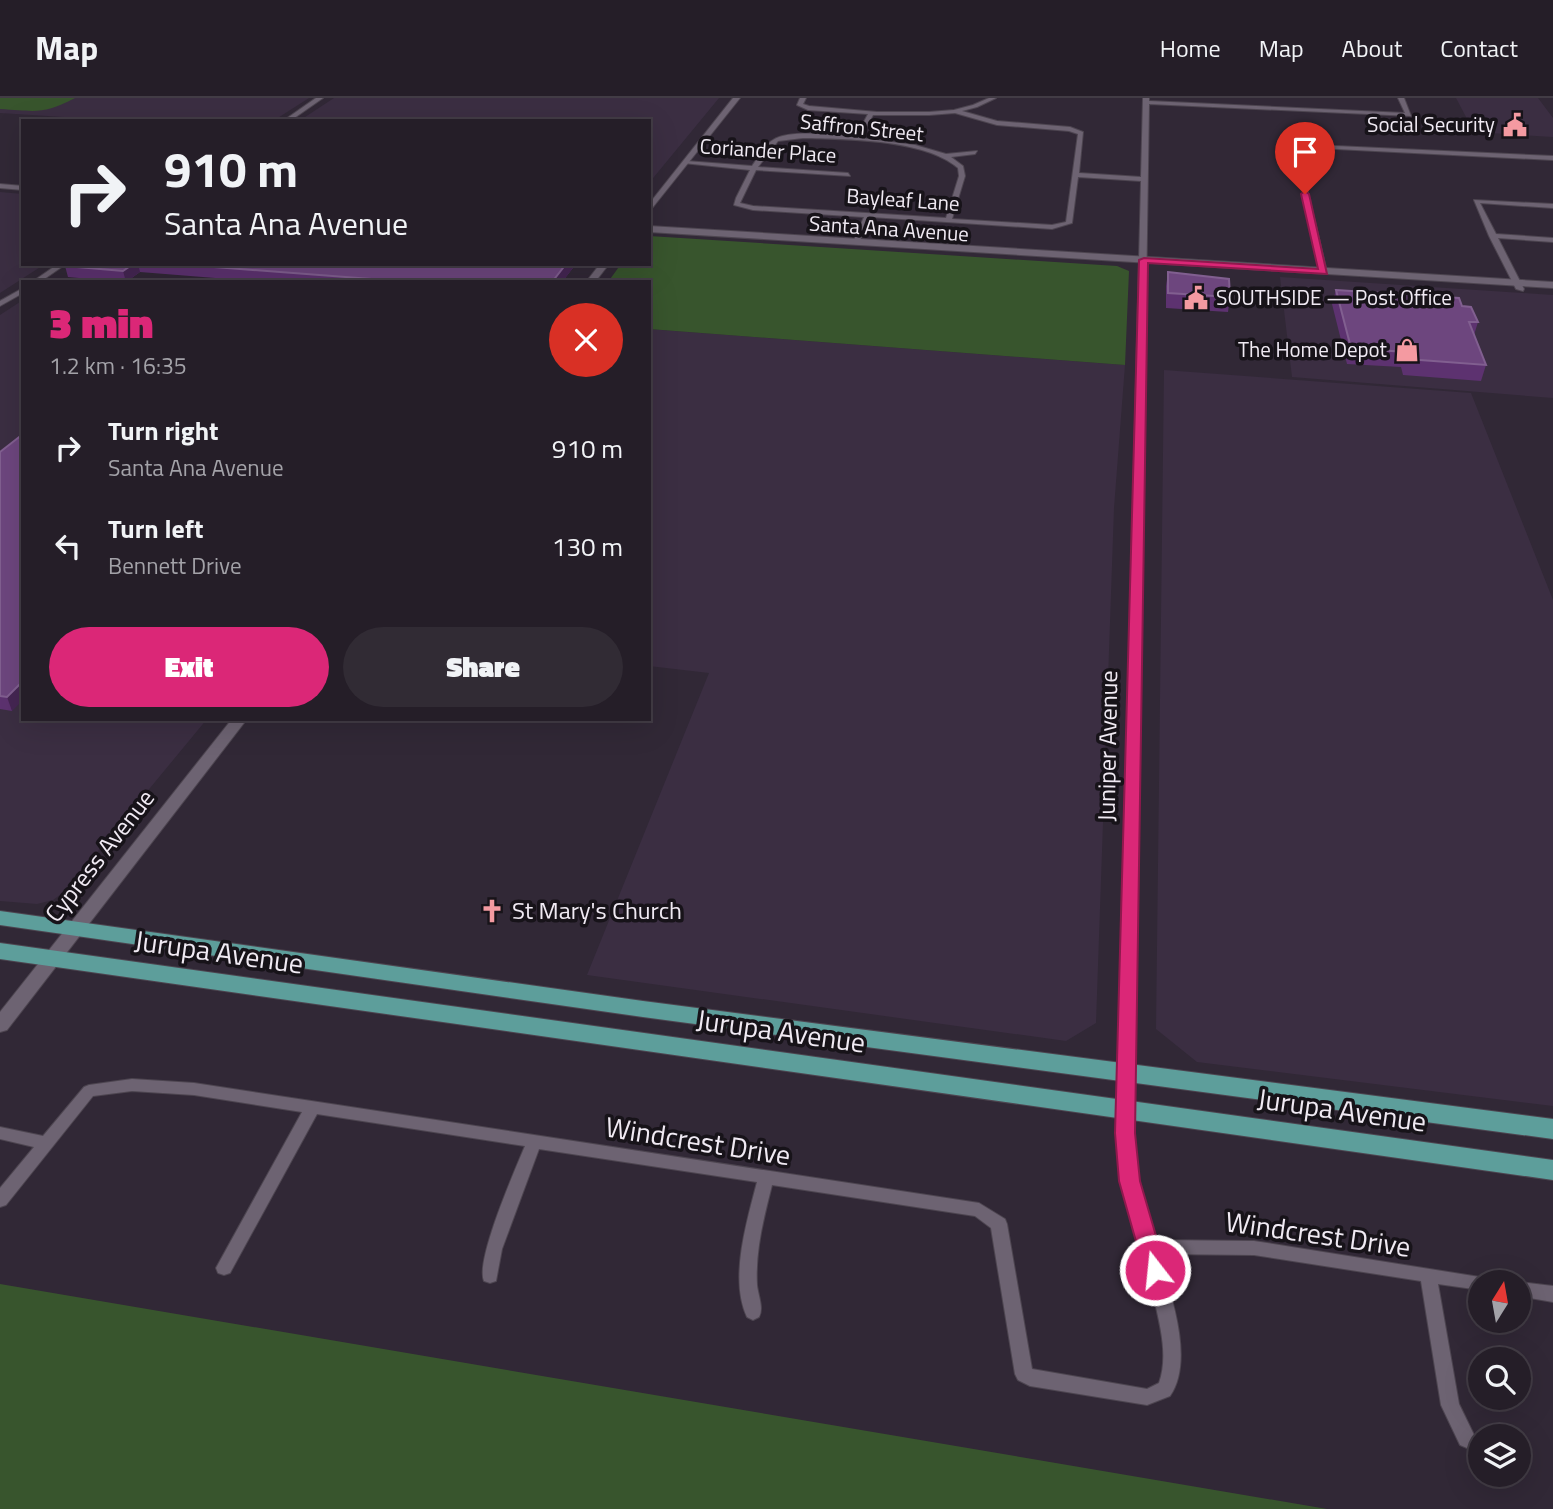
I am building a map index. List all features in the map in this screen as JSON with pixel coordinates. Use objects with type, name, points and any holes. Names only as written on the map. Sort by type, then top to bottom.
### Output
[{"type":"main road","name":"Jurupa Avenue","points":[[0,918],[643,1009],[1553,1129]]},
{"type":"main road","name":"Jurupa Avenue","points":[[0,951],[1553,1170]]},
{"type":"street","points":[[289,119],[320,98]]},
{"type":"street","points":[[651,207],[737,98]]},
{"type":"street","points":[[803,98],[800,103],[802,107],[918,114],[975,107],[993,98]]},
{"type":"street","points":[[1146,100],[1409,115],[1401,98]]},
{"type":"street","name":"Juniper Avenue","points":[[1146,100],[1125,1110],[1129,1181],[1168,1325],[1172,1368],[1166,1388]]},
{"type":"street","points":[[956,110],[997,123],[1075,130],[1081,133],[1075,175],[1145,179]]},
{"type":"street","points":[[857,140],[872,112]]},
{"type":"street","name":"Saffron Street","points":[[756,167],[773,142],[784,137],[910,145],[946,156],[957,163],[962,173],[948,221]]},
{"type":"street","points":[[1324,272],[1294,145],[1553,158]]},
{"type":"street","points":[[946,156],[975,152]]},
{"type":"street","name":"Coriander Place","points":[[685,163],[848,175]]},
{"type":"street","name":"Bayleaf Lane","points":[[756,167],[736,202],[738,205],[1052,227],[1065,225],[1071,220],[1075,175]]},
{"type":"street","points":[[0,186],[21,188]]},
{"type":"street","points":[[1518,286],[1476,201],[1553,206]]},
{"type":"street","points":[[857,240],[868,216]]},
{"type":"street","name":"Santa Ana Avenue","points":[[651,229],[857,240],[1417,278],[1467,286],[1553,285]]},
{"type":"street","name":"Santa Ana Avenue","points":[[739,234],[763,239],[1024,256],[1037,254]]},
{"type":"street","points":[[1492,236],[1553,240]]},
{"type":"street","points":[[38,280],[60,266]]},
{"type":"street","points":[[592,280],[603,266]]},
{"type":"street","name":"Santa Ana Avenue","points":[[1518,286],[1553,291]]},
{"type":"street","points":[[0,304],[21,291]]},
{"type":"street","name":"Cypress Avenue","points":[[0,1025],[238,721]]},
{"type":"street","name":"Windcrest Drive","points":[[46,1143],[89,1091],[116,1085],[147,1085],[979,1210],[993,1217],[999,1224],[1024,1374],[1030,1378],[1147,1397],[1157,1395],[1166,1388]]},
{"type":"street","points":[[224,1268],[312,1108]]},
{"type":"street","points":[[0,1133],[46,1143],[0,1200]]},
{"type":"street","points":[[490,1276],[494,1249],[534,1142]]},
{"type":"street","points":[[753,1312],[746,1266],[766,1177]]},
{"type":"street","name":"Windcrest Drive","points":[[1149,1247],[1254,1248],[1468,1281]]},
{"type":"street","points":[[1429,1275],[1450,1405],[1467,1439]]},
{"type":"street","points":[[1531,1291],[1553,1294]]},
{"type":"shaded area","points":[[0,98],[309,98],[276,119],[95,119],[0,113]]},
{"type":"shaded area","points":[[334,98],[719,98],[651,181],[651,119],[302,119]]},
{"type":"shaded area","points":[[1456,98],[1538,98],[1553,118],[1553,137],[1474,132]]},
{"type":"shaded area","points":[[0,192],[21,194],[21,266],[42,266],[0,293]]},
{"type":"shaded area","points":[[1280,277],[1553,295],[1553,398],[1292,377]]},
{"type":"shaded area","points":[[21,301],[21,721],[205,721],[65,891],[53,900],[37,904],[0,901],[0,315]]},
{"type":"shaded area","points":[[651,329],[1125,365],[1114,508],[1096,1023],[1066,1041],[587,975],[709,673],[651,666]]},
{"type":"shaded area","points":[[1164,370],[1471,393],[1553,600],[1553,1106],[1197,1062],[1156,1029]]},
{"type":"green space","points":[[0,98],[75,98],[55,107],[31,111],[0,109]]},
{"type":"green space","points":[[651,236],[1117,266],[1129,271],[1125,365],[651,329],[651,280],[609,280],[620,266],[651,266]]},
{"type":"green space","points":[[0,1284],[1327,1509],[0,1509]]},
{"type":"building","points":[[65,266],[130,266],[123,271]]},
{"type":"building","points":[[201,266],[564,266],[554,280],[385,280]]},
{"type":"building","points":[[1168,272],[1229,279],[1230,297],[1168,293]]},
{"type":"building","name":"The Home Depot","points":[[1336,290],[1459,298],[1462,306],[1471,307],[1478,322],[1469,322],[1486,365],[1407,359],[1405,352],[1351,348]]},
{"type":"building","points":[[21,436],[21,683],[7,697],[0,696],[0,452]]},
{"type":"place","name":"Social Security","points":[[1515,125]]},
{"type":"place","name":"SOUTHSIDE — Post Office","points":[[1196,298]]},
{"type":"place","name":"The Home Depot","points":[[1407,350]]},
{"type":"place","name":"St Mary's Church","points":[[492,911]]},
{"type":"route","points":[[1155,1270],[1129,1181],[1125,1133],[1144,260],[1324,272],[1305,194]]}]
